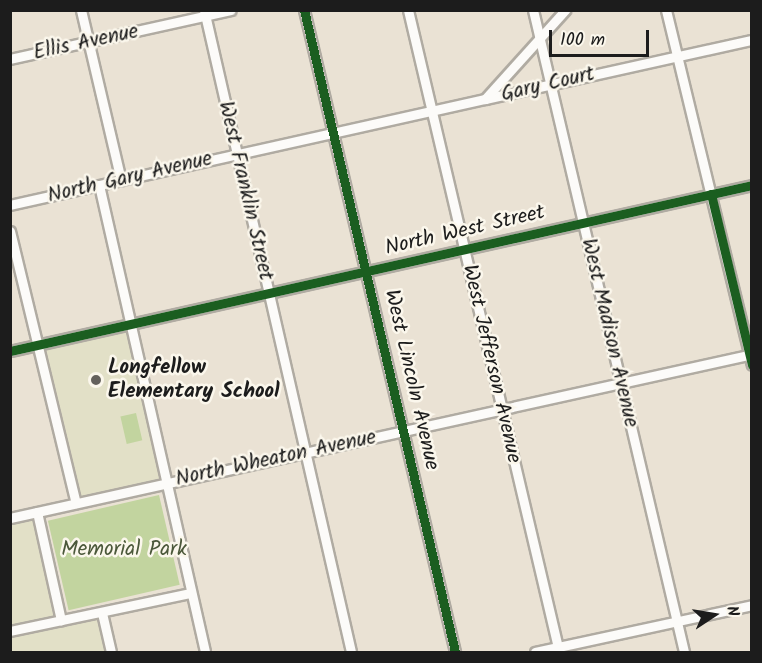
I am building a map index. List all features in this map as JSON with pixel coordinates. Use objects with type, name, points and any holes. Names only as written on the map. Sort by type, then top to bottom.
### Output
[{"type":"street","points":[[81,10],[121,180]]},
{"type":"street","name":"Ellis Avenue","points":[[10,59],[204,14],[231,10]]},
{"type":"street","name":"West Lincoln Avenue","points":[[304,10],[405,431],[455,652]]},
{"type":"street","name":"West Jefferson Avenue","points":[[408,10],[559,650]]},
{"type":"street","name":"West Madison Avenue","points":[[533,10],[684,652]]},
{"type":"street","points":[[485,99],[565,10]]},
{"type":"street","points":[[666,10],[752,365]]},
{"type":"street","name":"West Franklin Street","points":[[204,14],[351,652]]},
{"type":"street","name":"Gary Court","points":[[485,99],[752,40]]},
{"type":"street","name":"North Gary Avenue","points":[[10,205],[485,99]]},
{"type":"street","points":[[99,185],[165,484],[205,652]]},
{"type":"street","name":"North West Street","points":[[10,351],[752,185]]},
{"type":"street","points":[[10,231],[76,503]]},
{"type":"street","name":"North Wheaton Avenue","points":[[10,518],[750,354]]},
{"type":"street","points":[[37,512],[61,621]]},
{"type":"street","points":[[10,631],[191,593]]},
{"type":"street","points":[[535,652],[559,650],[752,605]]},
{"type":"street","points":[[102,613],[111,652]]},
{"type":"shaded area","name":"Longfellow Elementary School","points":[[129,327],[162,482],[77,500],[44,345]]},
{"type":"shaded area","points":[[33,514],[57,617],[11,628],[10,519]]},
{"type":"shaded area","points":[[99,617],[108,652],[11,652],[11,634]]},
{"type":"green space","points":[[136,413],[142,440],[127,444],[120,417]]},
{"type":"green space","name":"Memorial Park","points":[[159,495],[180,585],[69,610],[48,521]]},
{"type":"cycle path","points":[[304,10],[455,652]]},
{"type":"cycle path","points":[[10,351],[752,185]]},
{"type":"cycle path","points":[[711,194],[752,365]]},
{"type":"place","name":"Longfellow Elementary School","points":[[96,380]]}]
